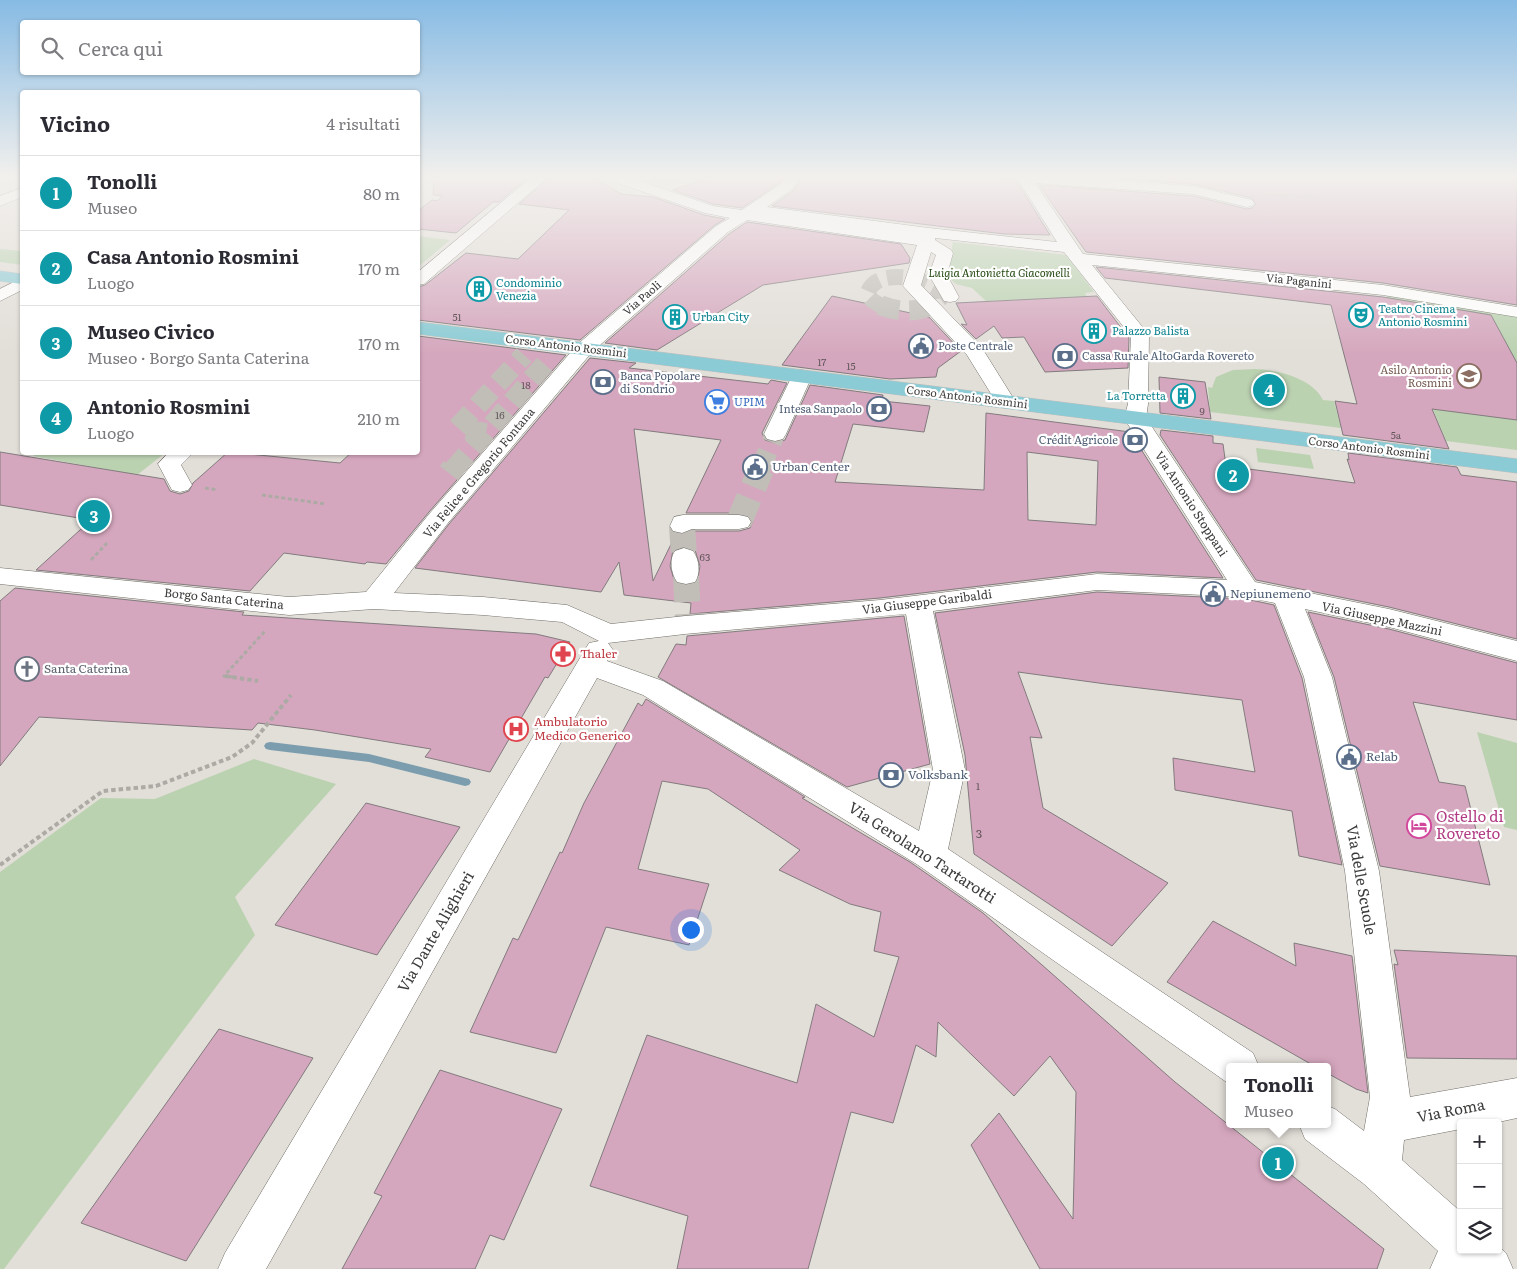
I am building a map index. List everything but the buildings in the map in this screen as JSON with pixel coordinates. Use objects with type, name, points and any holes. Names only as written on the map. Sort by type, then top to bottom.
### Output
[{"type":"main road","points":[[0,276],[20,281]]},
{"type":"main road","name":"Corso Antonio Rosmini","points":[[420,328],[1517,466]]},
{"type":"street","points":[[420,278],[471,235]]},
{"type":"street","name":"Via Paoli","points":[[585,348],[715,235]]},
{"type":"street","name":"Via Paganini","points":[[906,235],[1078,258],[1383,290],[1517,312]]},
{"type":"street","points":[[1063,235],[1078,258],[1140,335],[1138,404],[1135,418]]},
{"type":"street","points":[[950,297],[938,276],[945,253],[927,238],[912,286],[975,352],[1005,401]]},
{"type":"street","points":[[445,257],[464,259]]},
{"type":"street","points":[[0,296],[20,282]]},
{"type":"street","name":"Via Felice e Gregorio Fontana","points":[[374,600],[440,518],[585,348]]},
{"type":"street","points":[[775,434],[802,376]]},
{"type":"street","name":"Via Antonio Stoppani","points":[[1135,418],[1246,589]]},
{"type":"street","points":[[180,455],[169,464],[180,485]]},
{"type":"street","points":[[682,526],[683,522],[739,522]]},
{"type":"street","name":"Borgo Santa Caterina","points":[[0,576],[289,606],[374,600],[483,606],[567,614],[608,634]]},
{"type":"street","name":"Via Giuseppe Garibaldi","points":[[608,634],[688,621],[823,614],[1097,582],[1246,589]]},
{"type":"street","name":"Via Giuseppe Mazzini","points":[[1246,589],[1286,599],[1389,618],[1517,651]]},
{"type":"street","name":"Via delle Scuole","points":[[1286,599],[1318,677],[1362,871],[1390,1097],[1379,1169]]},
{"type":"street","points":[[918,604],[949,770],[930,855]]},
{"type":"street","name":"Via Dante Alighieri","points":[[242,1269],[608,634]]},
{"type":"street","name":"Via Gerolamo Tartarotti","points":[[590,665],[653,688],[930,855],[1233,1063]]},
{"type":"street","name":"Via Roma","points":[[1385,1123],[1517,1098]]},
{"type":"street","points":[[1325,1128],[1379,1169],[1457,1238]]},
{"type":"street","points":[[1453,1269],[1463,1254]]},
{"type":"street","points":[[1473,1254],[1490,1269]]},
{"type":"path","points":[[262,496],[326,504]]},
{"type":"path","points":[[258,681],[224,676],[289,606]]},
{"type":"path","points":[[0,865],[103,790],[156,786],[232,758],[252,743],[291,695]]},
{"type":"green space","points":[[420,236],[450,240],[420,265]]},
{"type":"green space","name":"Luigia Antonietta Giacomelli","points":[[953,242],[1067,255],[1094,292],[1085,293],[1087,297],[986,301],[972,288],[956,284],[946,275]]},
{"type":"green space","points":[[0,249],[20,251],[20,265],[0,262]]},
{"type":"green space","points":[[1386,295],[1517,317],[1517,450],[1446,441]]},
{"type":"green space","points":[[1255,369],[1284,373],[1294,377],[1311,386],[1323,400],[1334,401],[1341,428],[1210,412],[1208,387],[1212,388],[1216,377],[1233,370]]},
{"type":"green space","points":[[1256,448],[1310,455],[1314,469],[1258,462]]},
{"type":"green space","points":[[34,455],[162,455],[137,475],[33,456]]},
{"type":"green space","points":[[1477,732],[1517,743],[1517,830],[1504,827]]},
{"type":"green space","points":[[254,759],[336,784],[235,897],[255,935],[4,1269],[0,1269],[0,872],[101,798],[155,799]]},
{"type":"waterway","points":[[270,746],[369,758],[465,782]]},
{"type":"tunnel","points":[[883,307],[867,295],[871,286],[888,278],[899,277],[922,281],[939,290],[941,298],[929,307]]},
{"type":"tunnel","points":[[880,305],[906,311],[925,308],[931,305]]},
{"type":"tunnel","points":[[485,433],[457,428],[524,355]]},
{"type":"tunnel","points":[[485,433],[550,358]]},
{"type":"tunnel","points":[[453,470],[485,433]]},
{"type":"tunnel","points":[[760,470],[775,434]]},
{"type":"tunnel","points":[[450,474],[454,469]]},
{"type":"tunnel","points":[[739,522],[761,469]]},
{"type":"tunnel","points":[[682,526],[684,556]]},
{"type":"tunnel","points":[[686,576],[688,618]]},
{"type":"place","name":"Condominio Venezia","points":[[479,289]]},
{"type":"place","name":"Teatro Cinema Antonio Rosmini","points":[[1361,315]]},
{"type":"place","name":"Urban City","points":[[675,317]]},
{"type":"place","name":"Palazzo Balista","points":[[1094,331]]},
{"type":"place","name":"Poste Centrale","points":[[921,346]]},
{"type":"place","name":"Cassa Rurale AltoGarda Rovereto","points":[[1065,356]]},
{"type":"place","name":"Asilo Antonio Rosmini","points":[[1469,376]]},
{"type":"place","name":"Banca Popolare di Sondrio","points":[[603,382]]},
{"type":"place","name":"Antonio Rosmini","points":[[1269,390]]},
{"type":"place","name":"La Torretta","points":[[1183,396]]},
{"type":"place","name":"UPIM","points":[[717,402]]},
{"type":"place","name":"Intesa Sanpaolo","points":[[879,409]]},
{"type":"place","name":"Crédit Agricole","points":[[1135,440]]},
{"type":"place","name":"Urban Center","points":[[755,467]]},
{"type":"place","name":"Casa Antonio Rosmini","points":[[1233,475]]},
{"type":"place","name":"Museo Civico","points":[[94,516]]},
{"type":"place","name":"Nepiunemeno","points":[[1213,594]]},
{"type":"place","name":"Thaler","points":[[563,654]]},
{"type":"place","name":"Santa Caterina","points":[[27,669]]},
{"type":"place","name":"Ambulatorio Medico Generico","points":[[516,729]]},
{"type":"place","name":"Relab","points":[[1349,757]]},
{"type":"place","name":"Volksbank","points":[[891,775]]},
{"type":"place","name":"Ostello di Rovereto","points":[[1419,826]]},
{"type":"place","name":"Tonolli","points":[[1278,1163]]}]
